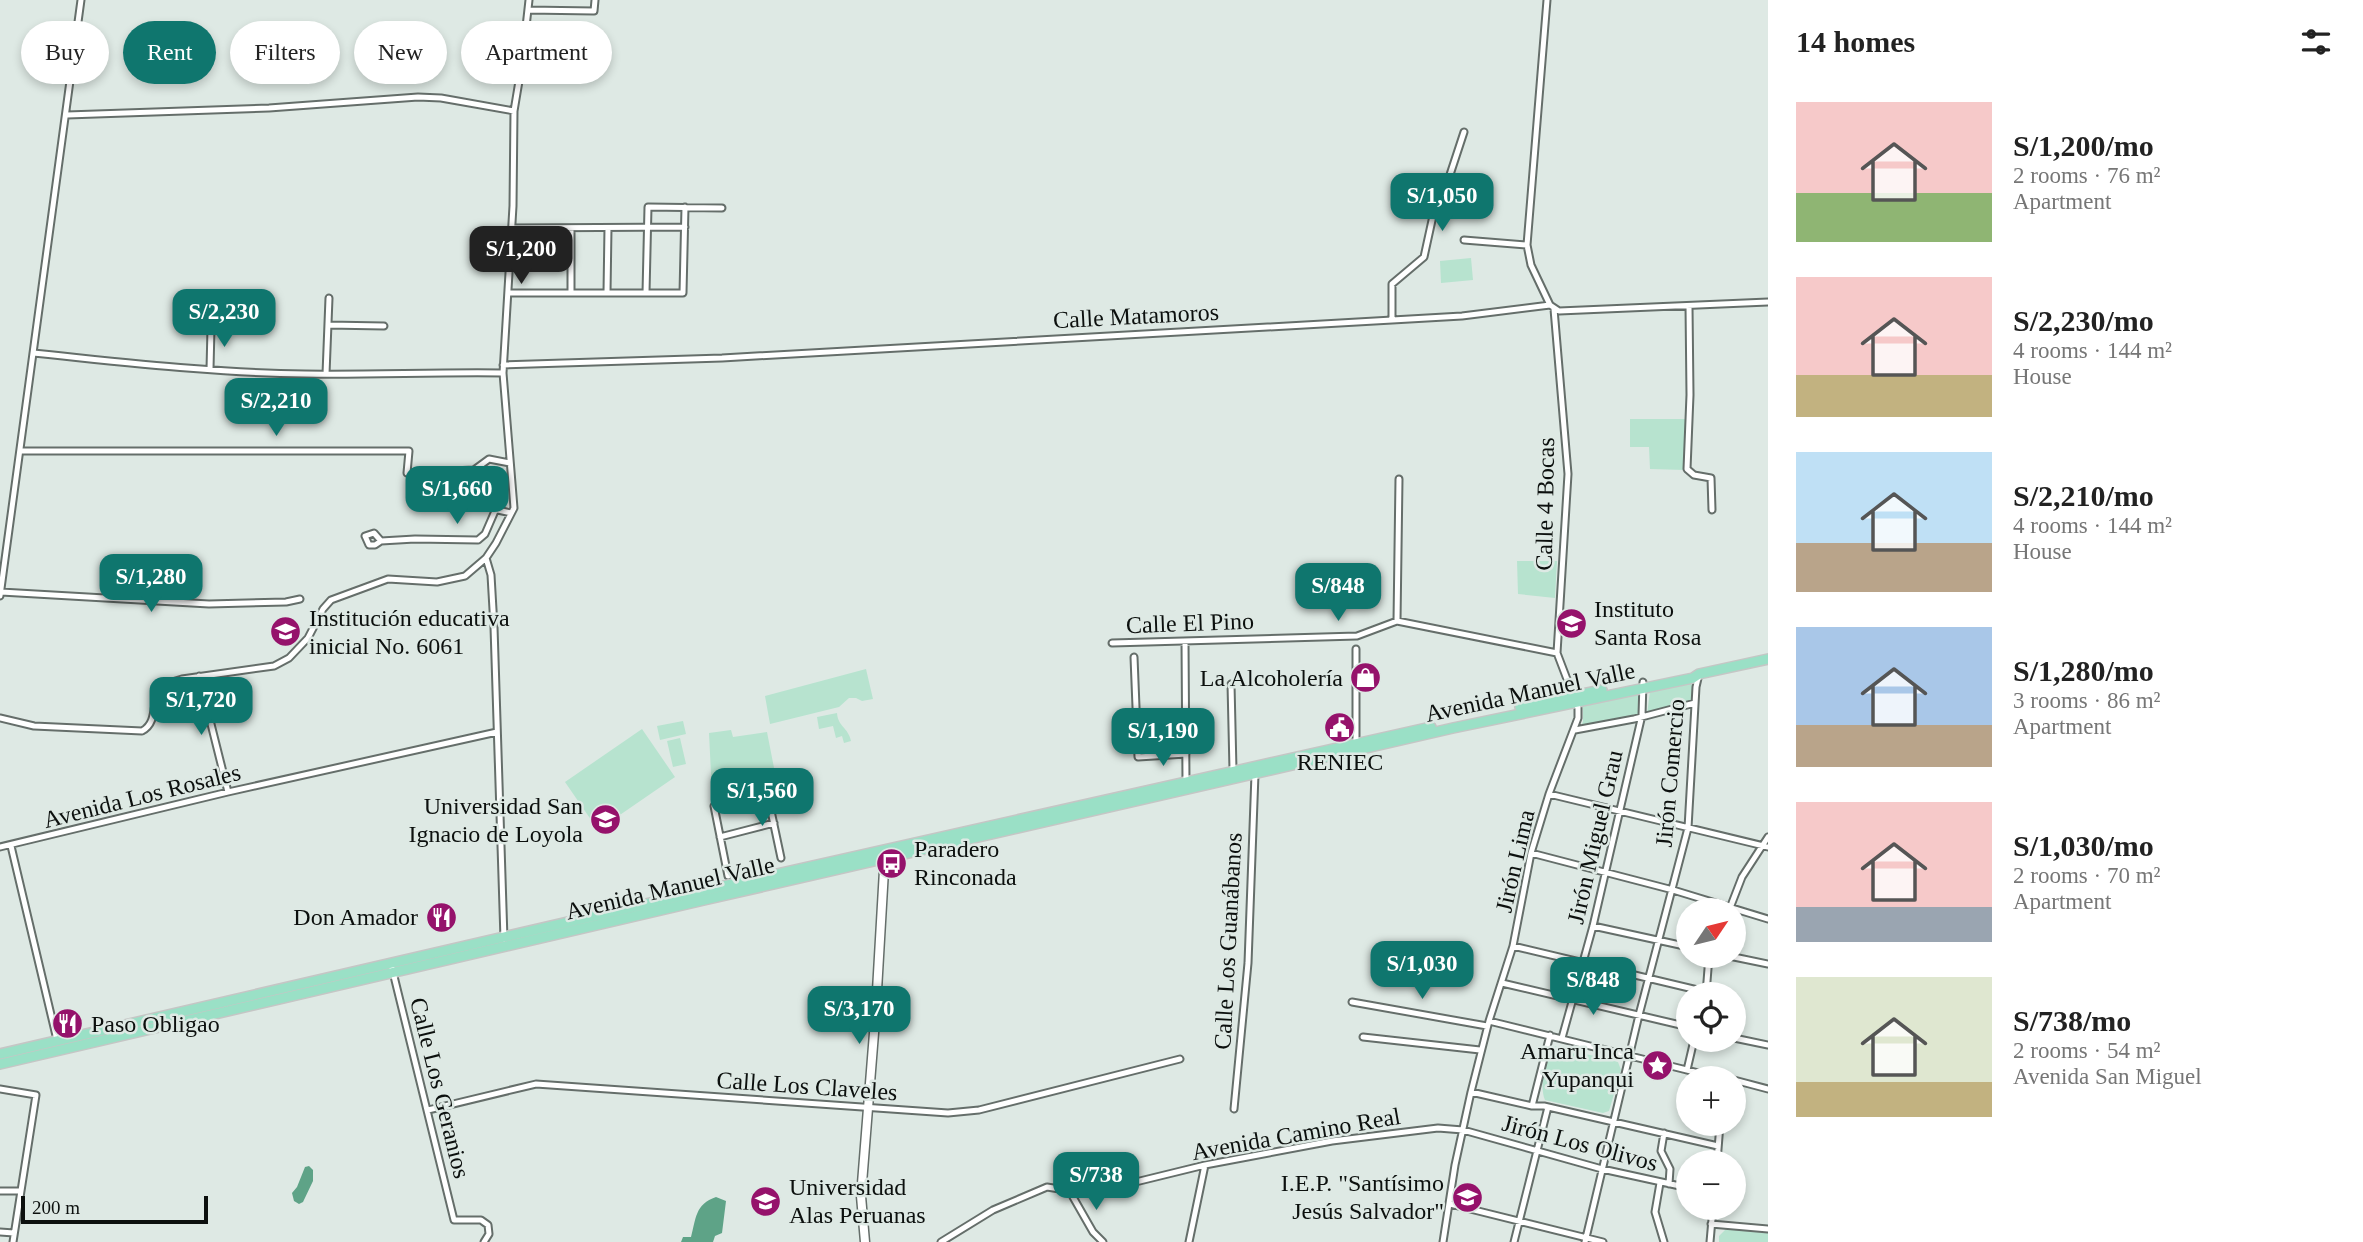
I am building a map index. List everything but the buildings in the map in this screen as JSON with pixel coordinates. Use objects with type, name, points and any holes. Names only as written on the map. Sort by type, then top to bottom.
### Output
[{"type":"main road","name":"Avenida Manuel Valle","points":[[1119,800],[1233,770],[1356,747],[1574,698],[1693,678],[1699,674],[1768,659]]},
{"type":"main road","name":"Avenida Manuel Valle","points":[[0,1064],[58,1046],[1119,800],[1255,774],[1356,747]]},
{"type":"main road","name":"Avenida Manuel Valle","points":[[0,1054],[58,1046]]},
{"type":"street","points":[[81,0],[0,594],[209,604],[286,602],[300,599]]},
{"type":"street","points":[[0,718],[28,725],[142,732],[148,729],[152,721],[159,686],[199,676],[274,666],[289,658],[308,638],[323,609],[331,600],[388,579],[420,582],[454,580],[465,576],[486,558],[514,508],[503,365],[512,228],[514,111],[529,0]]},
{"type":"street","points":[[552,0],[552,10]]},
{"type":"street","points":[[528,10],[594,11],[595,0]]},
{"type":"street","name":"Calle 4 Bocas","points":[[1547,0],[1527,245],[1531,265],[1552,307],[1568,474],[1557,653],[1574,698]]},
{"type":"street","points":[[67,115],[269,108],[418,97],[441,98],[514,111]]},
{"type":"street","points":[[1392,320],[1392,284],[1424,257],[1436,202],[1442,199],[1464,132]]},
{"type":"street","points":[[646,293],[648,207],[722,208]]},
{"type":"street","points":[[508,293],[683,293],[685,208]]},
{"type":"street","points":[[512,228],[685,227]]},
{"type":"street","points":[[571,228],[571,293]]},
{"type":"street","points":[[607,293],[608,228]]},
{"type":"street","points":[[1464,240],[1527,245]]},
{"type":"street","points":[[510,260],[571,260]]},
{"type":"street","points":[[326,374],[329,298]]},
{"type":"street","name":"Calle Matamoros","points":[[503,365],[722,358],[1462,316],[1552,307],[1689,306],[1768,302]]},
{"type":"street","points":[[1689,306],[1688,471],[1697,476],[1711,478],[1712,510]]},
{"type":"street","points":[[328,324],[384,326]]},
{"type":"street","points":[[210,369],[211,328]]},
{"type":"street","points":[[33,354],[210,369],[326,374],[503,373]]},
{"type":"street","points":[[20,451],[409,451],[407,473],[474,470],[489,459],[510,463]]},
{"type":"street","points":[[1399,479],[1397,621],[1557,653]]},
{"type":"street","points":[[381,541],[478,540],[485,534],[495,511],[498,509],[511,513]]},
{"type":"street","points":[[486,558],[491,575],[504,942]]},
{"type":"street","name":"Calle El Pino","points":[[1112,643],[1357,636],[1397,621]]},
{"type":"street","points":[[1185,641],[1186,781]]},
{"type":"street","points":[[1356,649],[1356,747]]},
{"type":"street","points":[[1134,657],[1138,757],[1186,754]]},
{"type":"street","name":"Jirón Comercio","points":[[1585,1240],[1648,978],[1688,828],[1699,674]]},
{"type":"street","points":[[199,676],[228,792]]},
{"type":"street","points":[[1231,684],[1233,770]]},
{"type":"street","name":"Jirón Miguel Grau","points":[[1562,1038],[1593,926],[1642,716],[1643,685]]},
{"type":"street","name":"Jirón Lima","points":[[1443,1242],[1480,1050],[1513,946],[1531,853],[1549,794],[1575,730],[1579,711],[1574,698]]},
{"type":"street","points":[[1575,730],[1695,703]]},
{"type":"street","name":"Avenida Los Rosales","points":[[0,847],[228,792],[497,732]]},
{"type":"street","name":"Calle Los Guanábanos","points":[[1234,1109],[1248,963],[1255,774]]},
{"type":"street","points":[[767,792],[781,858]]},
{"type":"street","points":[[1549,794],[1768,847]]},
{"type":"street","points":[[714,806],[728,876]]},
{"type":"street","points":[[720,837],[774,823]]},
{"type":"street","points":[[1733,898],[1742,877],[1768,837]]},
{"type":"street","points":[[11,846],[58,1046]]},
{"type":"street","points":[[1531,853],[1697,898]]},
{"type":"street","points":[[864,1242],[861,1196],[884,854]]},
{"type":"street","points":[[1746,913],[1768,919]]},
{"type":"street","points":[[1593,926],[1676,944]]},
{"type":"street","points":[[1513,946],[1676,985]]},
{"type":"street","points":[[1746,959],[1768,964]]},
{"type":"street","name":"Calle Los Geranios","points":[[392,968],[454,1220],[481,1220],[488,1225],[489,1234],[484,1242]]},
{"type":"street","points":[[1502,983],[1676,1024]]},
{"type":"street","points":[[1352,1002],[1550,1035],[1676,1067]]},
{"type":"street","points":[[1532,1105],[1550,1035]]},
{"type":"street","points":[[1363,1037],[1480,1050]]},
{"type":"street","points":[[1746,1040],[1768,1045]]},
{"type":"street","name":"Calle Los Claveles","points":[[428,1110],[536,1084],[948,1113],[979,1110],[1180,1059]]},
{"type":"street","points":[[1746,1083],[1768,1089]]},
{"type":"street","points":[[0,1088],[36,1096],[13,1242]]},
{"type":"street","points":[[1471,1092],[1718,1146]]},
{"type":"street","points":[[1514,1242],[1548,1107]]},
{"type":"street","name":"Avenida Camino Real","points":[[941,1242],[993,1210],[1047,1187],[1072,1191],[1103,1190],[1205,1166],[1332,1141],[1438,1128],[1463,1130]]},
{"type":"street","name":"Jirón Los Olivos","points":[[1463,1130],[1602,1169],[1676,1185]]},
{"type":"street","points":[[1664,1133],[1661,1151],[1670,1169],[1669,1184]]},
{"type":"street","points":[[1718,1150],[1719,1136]]},
{"type":"street","points":[[1189,1242],[1205,1166]]},
{"type":"street","points":[[1660,1182],[1655,1212],[1664,1242]]},
{"type":"street","points":[[0,1191],[22,1191]]},
{"type":"street","points":[[1072,1191],[1073,1198],[1093,1232],[1103,1242]]},
{"type":"street","points":[[1450,1204],[1585,1240],[1603,1242]]},
{"type":"street","points":[[1710,1242],[1712,1220]]},
{"type":"street","points":[[1711,1224],[1768,1229]]},
{"type":"street","points":[[0,1232],[14,1233]]},
{"type":"shaded area","points":[[1471,258],[1473,280],[1441,283],[1440,261]]},
{"type":"shaded area","points":[[1630,419],[1686,419],[1685,470],[1650,469],[1649,447],[1630,447]]},
{"type":"shaded area","points":[[1517,561],[1557,561],[1555,598],[1518,594]]},
{"type":"shaded area","points":[[866,669],[873,699],[862,701],[849,698],[839,707],[770,724],[765,696]]},
{"type":"shaded area","points":[[1695,681],[1694,703],[1647,715],[1650,691]]},
{"type":"shaded area","points":[[1637,694],[1641,705],[1639,716],[1579,729],[1583,722],[1583,704]]},
{"type":"shaded area","points":[[837,713],[851,741],[844,743],[842,736],[836,738],[833,726],[819,729],[817,717]]},
{"type":"shaded area","points":[[683,721],[686,734],[660,740],[657,726]]},
{"type":"shaded area","points":[[642,729],[675,777],[598,830],[565,782]]},
{"type":"shaded area","points":[[731,730],[733,737],[767,732],[776,778],[712,794],[709,733]]},
{"type":"shaded area","points":[[680,738],[686,764],[673,767],[667,741]]},
{"type":"shaded area","points":[[1554,1046],[1618,1062],[1621,1070],[1609,1111],[1603,1113],[1545,1100],[1544,1072]]},
{"type":"shaded area","points":[[309,1166],[313,1170],[313,1181],[303,1202],[299,1204],[294,1201],[292,1193],[305,1167]]},
{"type":"shaded area","points":[[716,1197],[726,1201],[722,1233],[715,1236],[713,1242],[681,1242],[683,1237],[691,1237],[700,1208]]},
{"type":"shaded area","points":[[1726,1229],[1768,1233],[1768,1242],[1719,1242],[1719,1236]]},
{"type":"place","name":"Instituto Santa Rosa","points":[[1571,623]]},
{"type":"place","name":"Institución educativa inicial No. 6061","points":[[286,632]]},
{"type":"place","name":"La Alcoholería","points":[[1366,678]]},
{"type":"place","name":"RENIEC","points":[[1340,728]]},
{"type":"place","name":"Universidad San Ignacio de Loyola","points":[[606,820]]},
{"type":"place","name":"Paradero Rinconada","points":[[891,863]]},
{"type":"place","name":"Don Amador","points":[[441,917]]},
{"type":"place","name":"Paso Obligao","points":[[68,1024]]},
{"type":"place","name":"Amaru Inca Yupanqui","points":[[1657,1065]]},
{"type":"place","name":"I.E.P. \"Santísimo Jesús Salvador\"","points":[[1467,1197]]},
{"type":"place","name":"Universidad Alas Peruanas","points":[[766,1201]]}]
